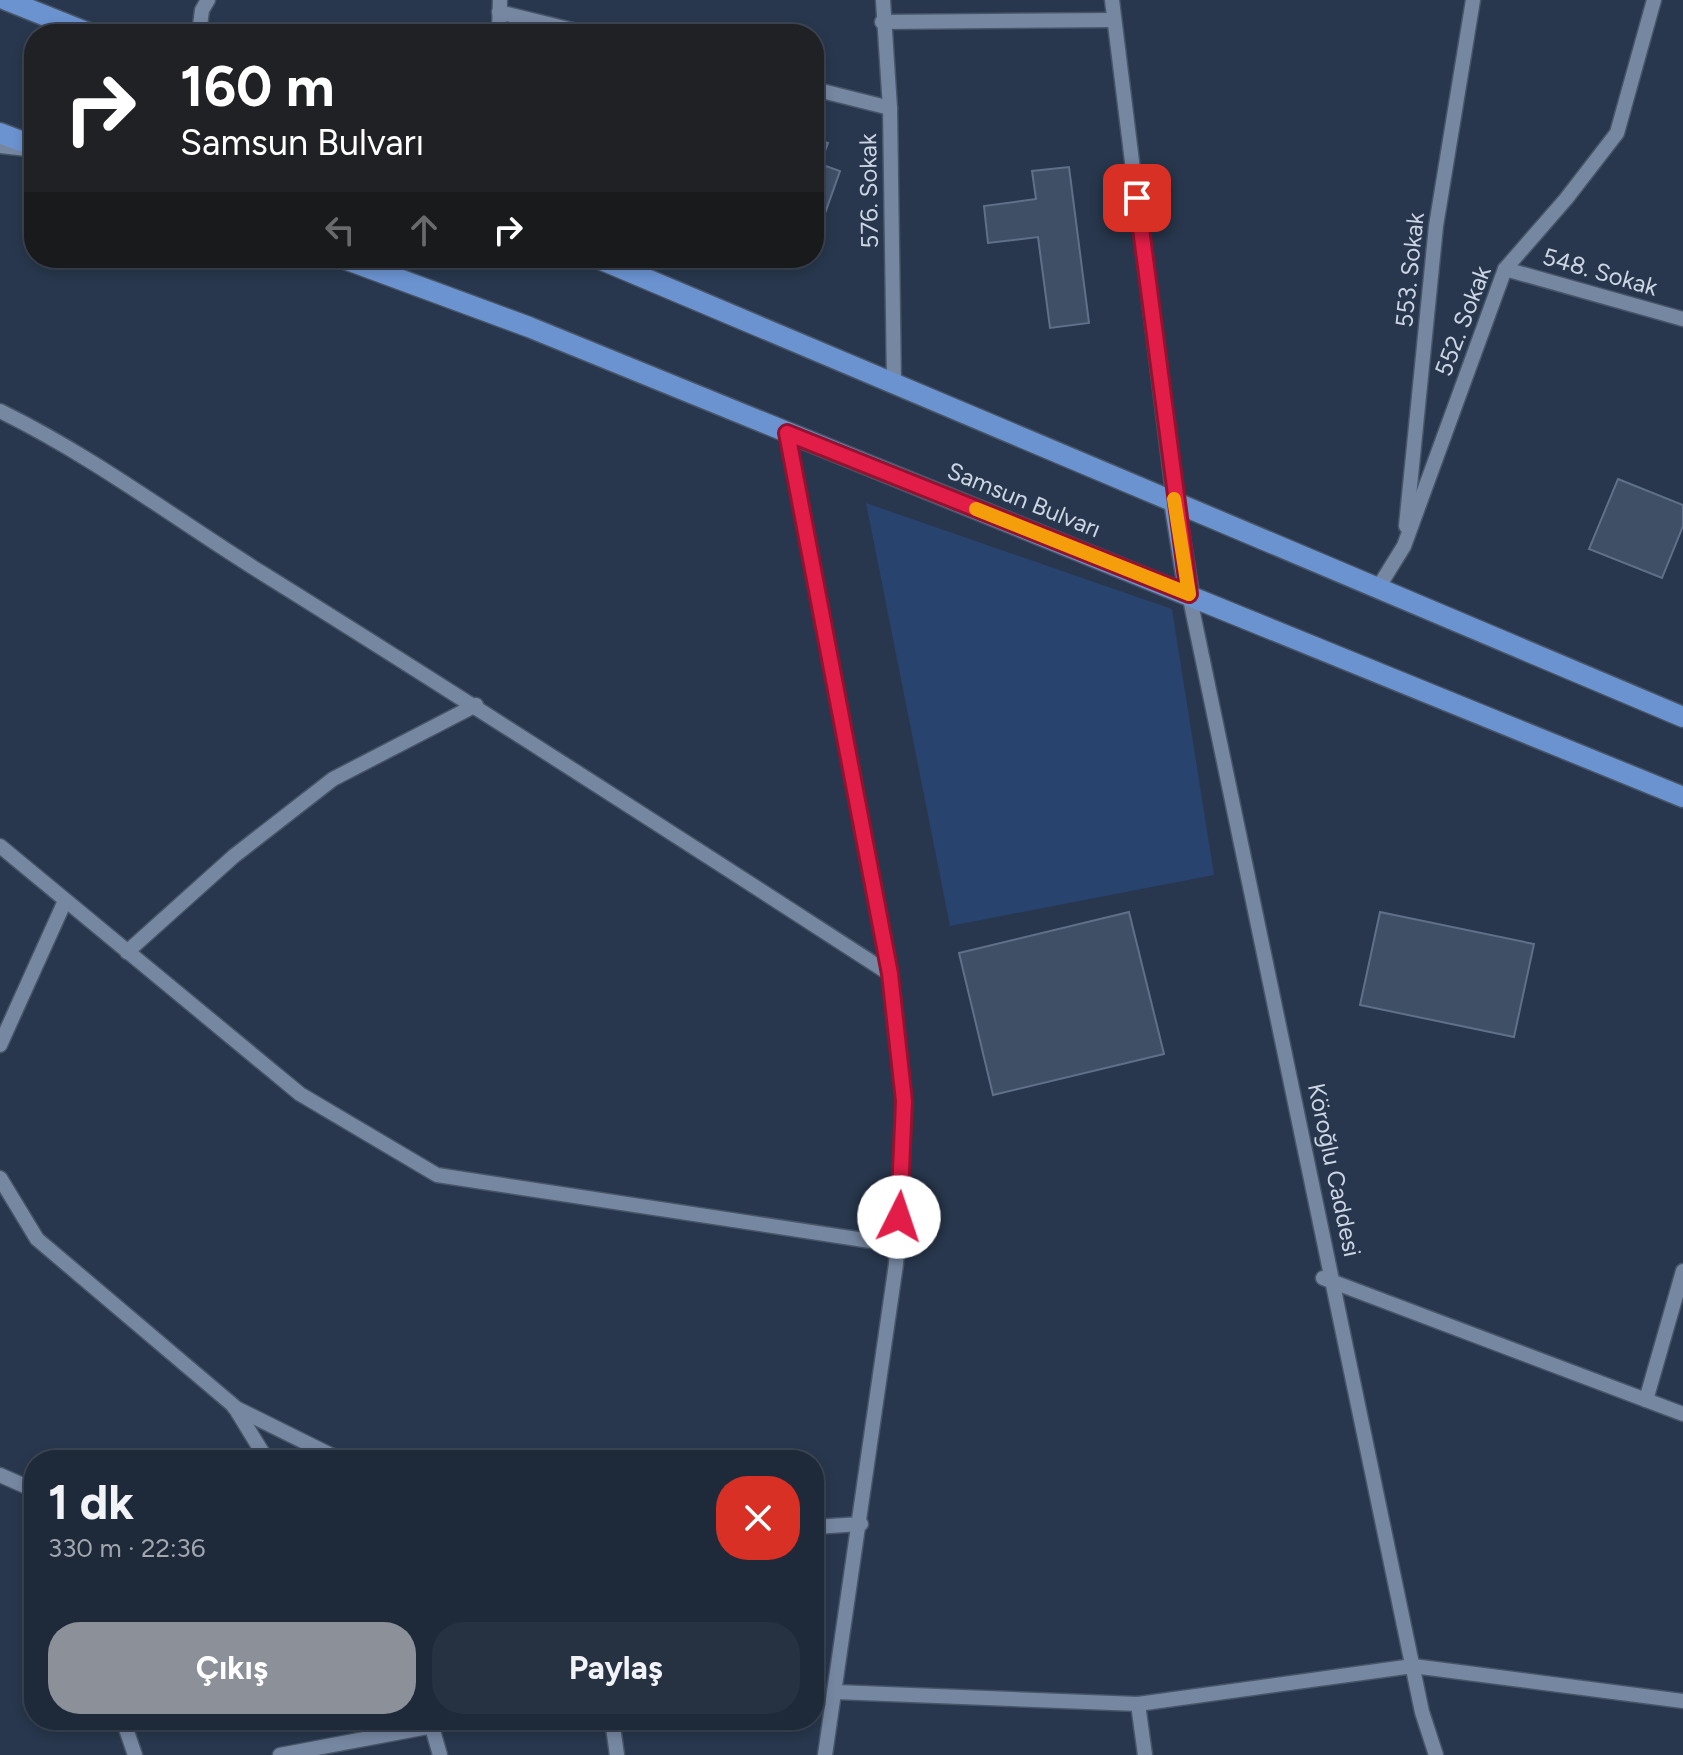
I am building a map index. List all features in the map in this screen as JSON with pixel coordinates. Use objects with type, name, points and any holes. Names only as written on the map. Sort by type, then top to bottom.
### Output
[{"type":"main road","points":[[6,0],[66,24]]},
{"type":"main road","points":[[0,133],[24,144]]},
{"type":"main road","name":"Samsun Bulvarı","points":[[369,268],[529,327],[1683,797]]},
{"type":"main road","points":[[621,268],[1683,717]]},
{"type":"main road","points":[[1174,501],[1189,594]]},
{"type":"street","points":[[200,24],[202,10],[208,0]]},
{"type":"street","name":"576. Sokak","points":[[883,0],[882,22],[890,108],[894,383]]},
{"type":"street","points":[[1112,0],[1174,501]]},
{"type":"street","name":"553. Sokak","points":[[1404,546],[1436,226],[1473,0]]},
{"type":"street","name":"552. Sokak","points":[[1378,588],[1404,546],[1505,269],[1617,133],[1654,0]]},
{"type":"street","points":[[499,6],[557,24]]},
{"type":"street","points":[[882,22],[1114,20]]},
{"type":"street","points":[[824,92],[890,108]]},
{"type":"street","points":[[0,146],[24,147]]},
{"type":"street","name":"548. Sokak","points":[[1505,269],[1683,319]]},
{"type":"street","points":[[0,411],[64,442],[245,563],[476,705],[890,974]]},
{"type":"street","points":[[787,433],[890,974],[904,1101],[897,1245],[861,1524],[825,1755]]},
{"type":"street","name":"Köroğlu Caddesi","points":[[1189,594],[1329,1280],[1413,1666],[1436,1755]]},
{"type":"street","points":[[127,952],[234,856],[333,779],[476,705]]},
{"type":"street","points":[[0,846],[300,1094],[437,1175],[897,1245]]},
{"type":"street","points":[[0,1045],[65,901]]},
{"type":"street","points":[[0,1178],[37,1239],[234,1406],[321,1450]]},
{"type":"street","points":[[1646,1400],[1683,1271]]},
{"type":"street","points":[[1329,1280],[1683,1414]]},
{"type":"street","points":[[234,1406],[261,1450]]},
{"type":"street","points":[[0,1475],[24,1486]]},
{"type":"street","points":[[824,1526],[861,1524]]},
{"type":"street","points":[[836,1692],[1138,1704],[1413,1666],[1683,1701]]},
{"type":"street","points":[[1138,1704],[1145,1755]]},
{"type":"street","points":[[126,1730],[135,1755]]},
{"type":"street","points":[[280,1755],[398,1730]]},
{"type":"street","points":[[433,1730],[440,1755]]},
{"type":"street","points":[[613,1730],[617,1755]]},
{"type":"shaded area","points":[[866,503],[1172,609],[1214,875],[950,926]]},
{"type":"building","points":[[824,165],[840,171],[824,216]]},
{"type":"building","points":[[1069,167],[1089,323],[1050,328],[1038,237],[988,243],[984,206],[1036,199],[1032,171]]},
{"type":"building","points":[[1618,479],[1683,505],[1683,526],[1662,578],[1589,549]]},
{"type":"building","points":[[1129,912],[1164,1054],[993,1095],[959,953]]},
{"type":"building","points":[[1380,912],[1534,944],[1514,1037],[1360,1005]]},
{"type":"slow traffic","points":[[976,509],[1189,594],[1174,499]]},
{"type":"route","points":[[899,1217],[904,1101],[890,974],[787,433],[1189,594],[1174,501],[1137,198]]}]
